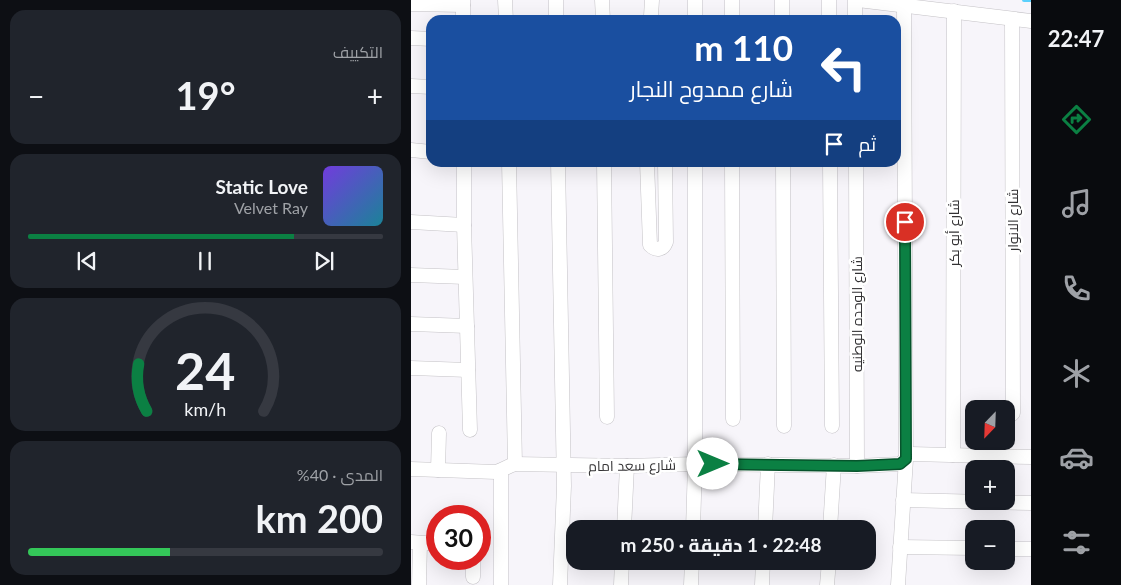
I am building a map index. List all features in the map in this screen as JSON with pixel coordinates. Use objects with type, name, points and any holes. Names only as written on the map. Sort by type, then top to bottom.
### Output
[{"type":"street","points":[[505,0],[506,15]]},
{"type":"street","points":[[556,0],[556,15]]},
{"type":"street","points":[[603,0],[603,15]]},
{"type":"street","points":[[652,0],[652,15]]},
{"type":"street","points":[[695,0],[695,15]]},
{"type":"street","points":[[732,0],[732,15]]},
{"type":"street","points":[[782,0],[782,15]]},
{"type":"street","points":[[829,0],[829,15]]},
{"type":"street","points":[[855,15],[856,0],[1031,21]]},
{"type":"street","points":[[411,4],[463,2],[463,15]]},
{"type":"street","points":[[898,585],[906,459],[904,5]]},
{"type":"street","name":"شارع أبو بكر","points":[[953,455],[954,11]]},
{"type":"street","name":"شارع الانوار","points":[[1012,19],[1013,400]]},
{"type":"street","points":[[411,38],[426,39]]},
{"type":"street","points":[[411,86],[426,87]]},
{"type":"street","points":[[411,150],[426,152]]},
{"type":"street","points":[[464,167],[465,277],[470,430]]},
{"type":"street","points":[[509,167],[515,464]]},
{"type":"street","points":[[558,167],[563,465],[560,585]]},
{"type":"street","points":[[604,167],[607,417]]},
{"type":"street","points":[[647,167],[650,245],[659,249],[666,242],[665,167]]},
{"type":"street","points":[[693,520],[695,167]]},
{"type":"street","points":[[732,167],[733,419]]},
{"type":"street","points":[[783,167],[784,426]]},
{"type":"street","points":[[830,167],[832,426]]},
{"type":"street","name":"شارع الوحده الوطنيه","points":[[855,167],[857,466]]},
{"type":"street","points":[[411,222],[464,224]]},
{"type":"street","points":[[411,275],[465,277]]},
{"type":"street","points":[[411,324],[467,326]]},
{"type":"street","points":[[411,368],[468,370]]},
{"type":"street","points":[[438,470],[439,433]]},
{"type":"street","points":[[989,450],[989,456]]},
{"type":"street","name":"شارع سعد امام","points":[[411,469],[496,472],[515,464],[857,466],[900,464],[911,454],[1031,456]]},
{"type":"street","points":[[765,520],[768,464]]},
{"type":"street","points":[[831,520],[834,465]]},
{"type":"street","points":[[624,520],[627,466]]},
{"type":"street","points":[[501,471],[501,585]]},
{"type":"street","points":[[903,500],[1031,503]]},
{"type":"street","points":[[415,543],[419,585]]},
{"type":"street","points":[[901,547],[965,548]]},
{"type":"street","points":[[1015,549],[1031,550]]},
{"type":"street","points":[[473,570],[473,577]]},
{"type":"street","points":[[621,585],[622,570]]},
{"type":"street","points":[[691,585],[692,570]]},
{"type":"street","points":[[762,585],[763,570]]},
{"type":"street","points":[[827,585],[828,570]]},
{"type":"waterway","points":[[1024,0],[1031,0]]},
{"type":"route","points":[[713,464],[857,466],[900,464],[906,459],[905,222]]}]
